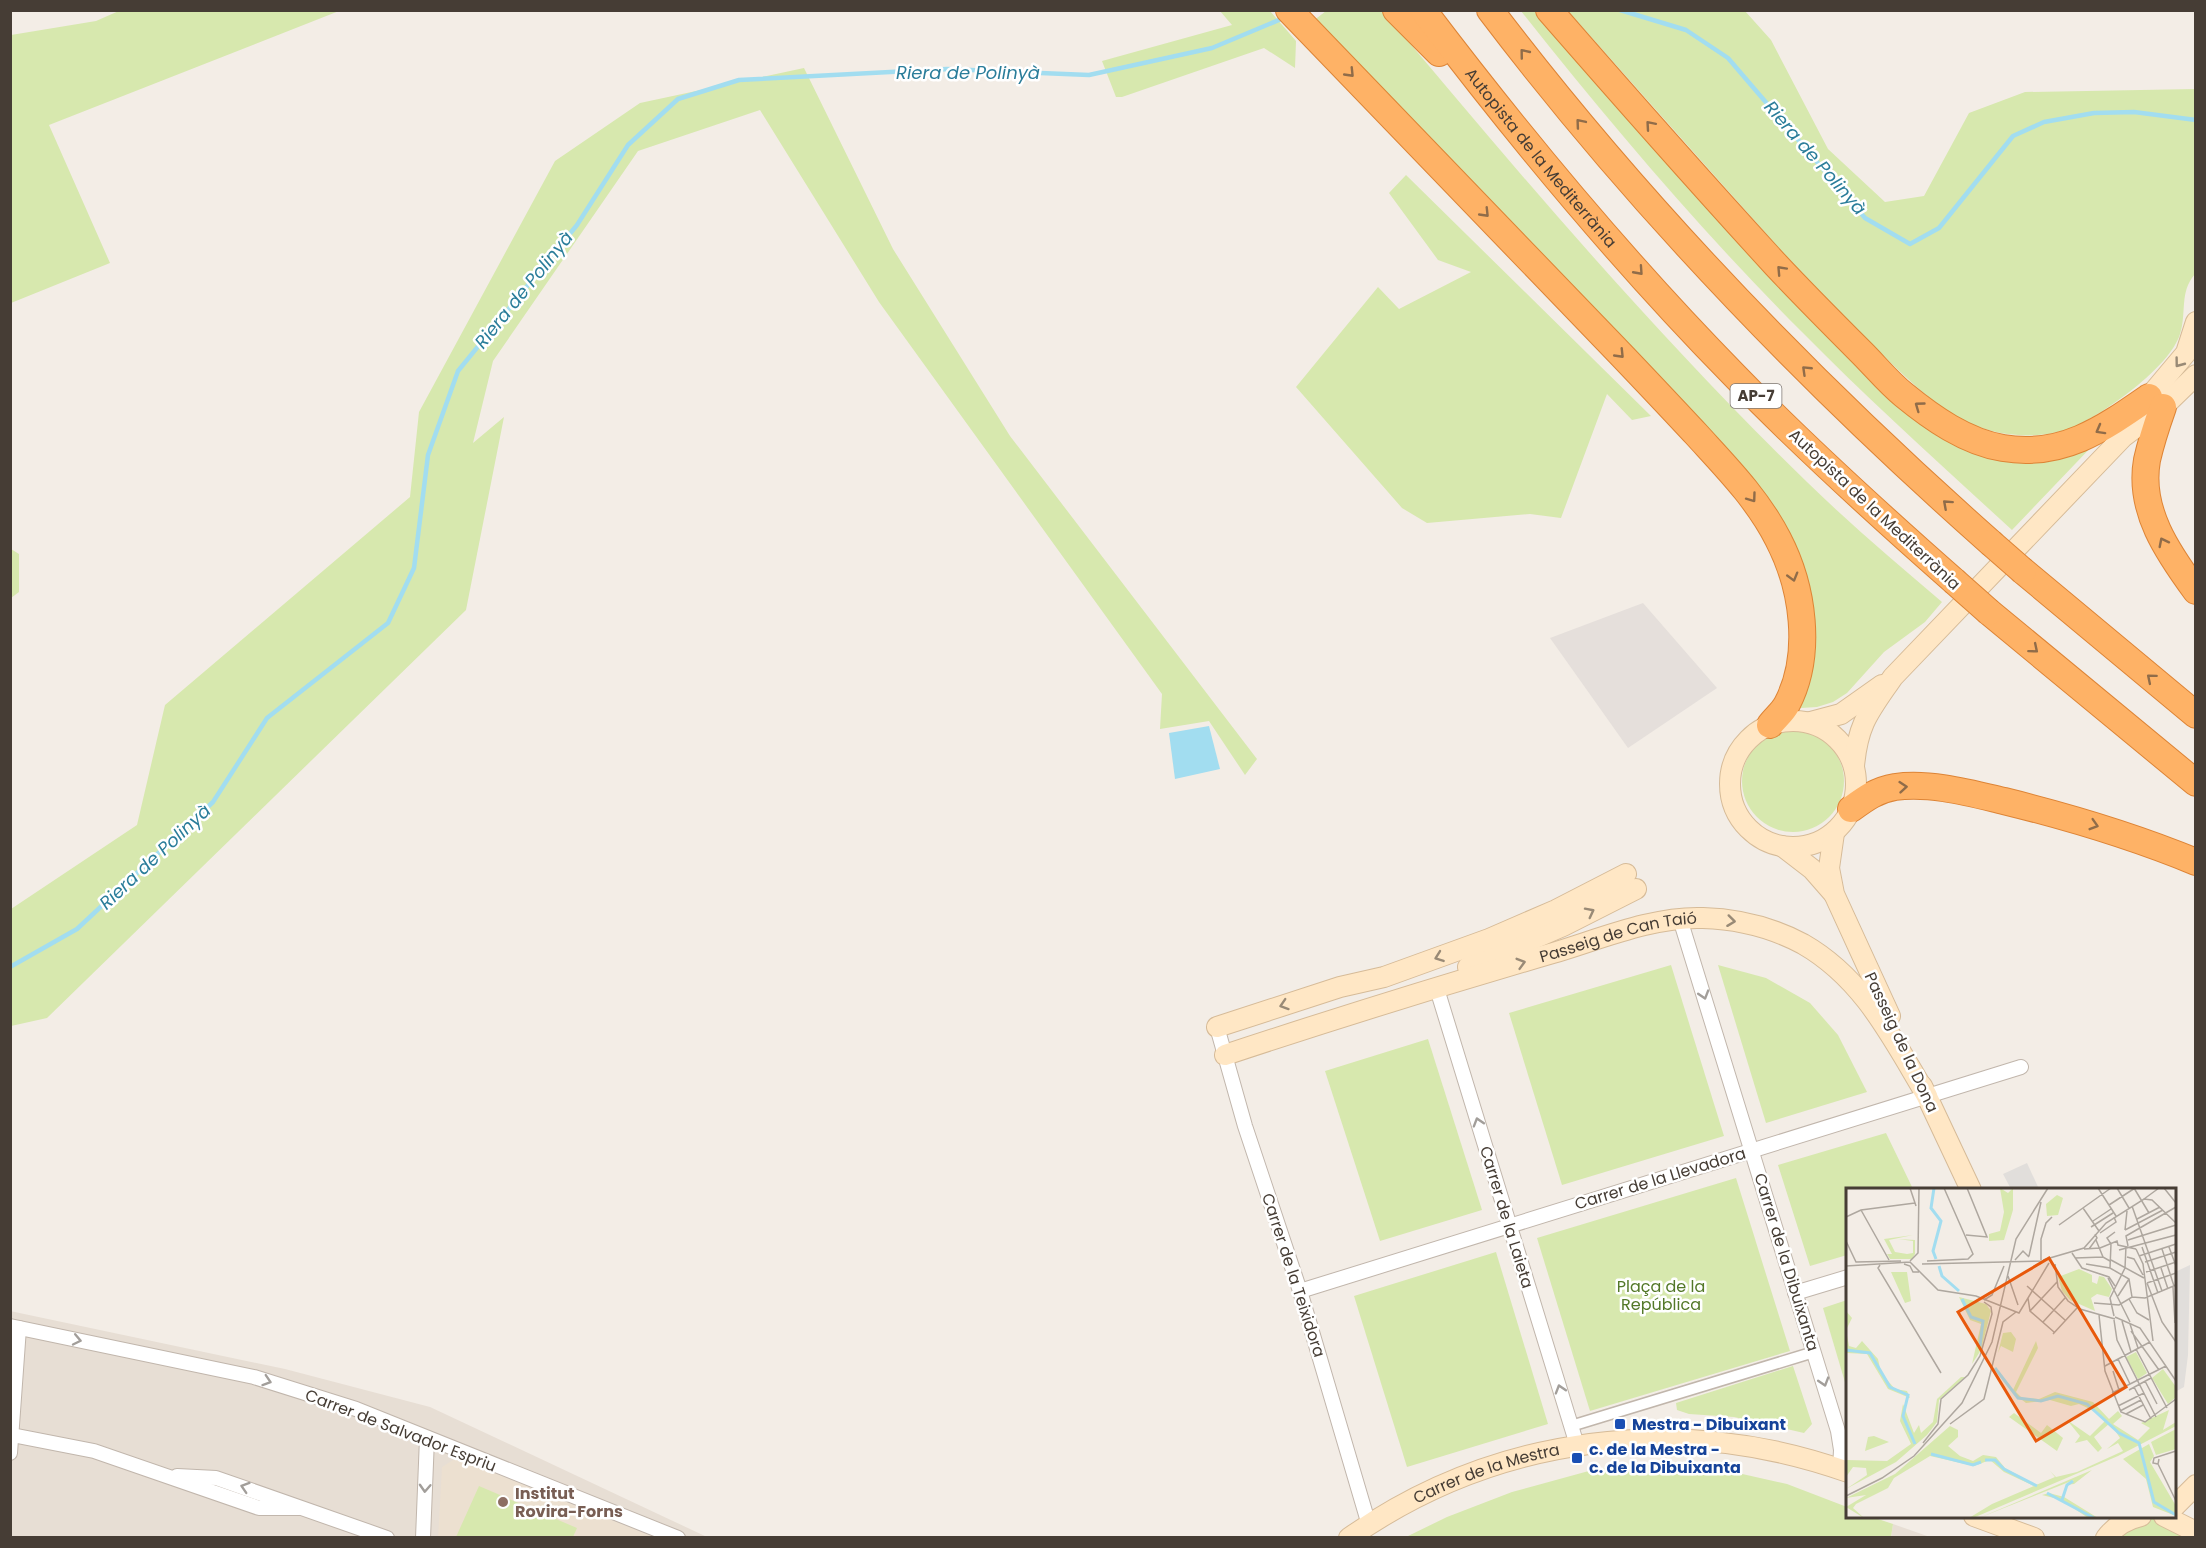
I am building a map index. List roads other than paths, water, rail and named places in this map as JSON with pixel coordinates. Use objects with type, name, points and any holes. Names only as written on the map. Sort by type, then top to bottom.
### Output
[{"type":"highway","points":[[1289,10],[1630,364],[1732,473],[1765,515],[1789,564],[1797,592],[1803,636],[1801,656],[1792,693],[1786,707],[1770,725]]},
{"type":"highway","points":[[1396,10],[1522,136]]},
{"type":"highway","name":"Autopista de la Mediterrània","points":[[1423,10],[1572,197],[1735,376],[1891,526],[1989,612],[2196,783]]},
{"type":"highway","points":[[1490,10],[1629,182],[1737,300],[1876,439],[1990,543],[2196,715]]},
{"type":"highway","points":[[1549,10],[1800,291],[1901,393],[1943,422],[1985,444],[2014,449],[2049,447],[2069,444],[2156,402]]},
{"type":"highway","points":[[2156,402],[2147,461],[2147,496],[2151,514],[2166,548],[2196,591]]},
{"type":"highway","points":[[1851,809],[1870,794],[1895,787],[1926,786],[1976,794],[2076,820],[2151,844],[2196,862]]},
{"type":"main road","points":[[1854,766],[1845,746],[1831,732],[1811,722],[1779,721],[1756,732],[1743,744],[1733,763],[1730,783],[1733,803],[1742,821],[1756,835],[1782,846],[1805,847],[1823,841],[1834,833],[1851,809],[1857,785],[1854,766],[1856,744],[1864,720],[1893,677],[2156,402],[2186,354],[2196,320],[2196,304]]},
{"type":"main road","points":[[2156,402],[2196,375]]},
{"type":"main road","points":[[1811,722],[1841,714],[1893,677]]},
{"type":"main road","name":"Passeig de la Dona","points":[[1834,833],[1829,868],[1834,894],[1970,1188]]},
{"type":"main road","name":"Passeig de la Dona","points":[[1782,846],[1812,868],[1834,894]]},
{"type":"main road","name":"Passeig de Can Taió","points":[[1217,1027],[1340,987],[1384,977],[1489,939],[1631,881],[1563,926],[1467,968],[1261,1035],[1245,1049]]},
{"type":"main road","name":"Passeig de Can Taió","points":[[1225,1055],[1644,926],[1680,919],[1702,918],[1739,922],[1771,930],[1800,943],[1831,963],[1864,995],[1926,1096]]},
{"type":"main road","name":"Carrer de la Mestra","points":[[1348,1538],[1463,1476],[1574,1436],[1693,1439],[1760,1448],[1844,1471]]},
{"type":"main road","points":[[2176,1507],[2196,1485]]},
{"type":"main road","points":[[1979,1518],[2034,1538]]},
{"type":"main road","points":[[2111,1528],[2135,1518]]},
{"type":"main road","points":[[2168,1518],[2196,1532]]},
{"type":"street","name":"Carrer de la Dibuixanta","points":[[1680,919],[1838,1431],[1844,1471]]},
{"type":"street","name":"Carrer de la Laieta","points":[[1437,989],[1574,1436]]},
{"type":"street","name":"Carrer de la Teixidora","points":[[1217,1027],[1245,1126],[1300,1291],[1369,1525]]},
{"type":"street","name":"Carrer de la Llevadora","points":[[1300,1291],[1509,1224],[2021,1067]]},
{"type":"street","points":[[1796,1293],[1846,1278]]},
{"type":"street","points":[[10,1453],[15,1327]]},
{"type":"street","name":"Carrer de Salvador Espriu","points":[[15,1327],[254,1377],[356,1409],[678,1538]]},
{"type":"street","points":[[1574,1436],[1814,1352]]},
{"type":"street","points":[[12,1435],[94,1451],[169,1477],[216,1478],[387,1538]]},
{"type":"street","points":[[423,1538],[427,1438]]},
{"type":"water","points":[[1209,726],[1220,769],[1175,779],[1169,733]]},
{"type":"waterway","name":"Riera de Polinyà","points":[[1620,10],[1686,30],[1728,58],[1865,218],[1910,244],[1939,228],[2013,136],[2044,122],[2094,113],[2134,112],[2196,120]]},
{"type":"waterway","name":"Riera de Polinyà","points":[[10,967],[77,929],[213,802],[267,718],[388,623],[414,568],[428,455],[458,371],[577,225],[628,145],[678,99],[739,80],[947,69],[1089,75],[1212,48],[1286,17]]},
{"type":"place","name":"Mestra - Dibuixant","points":[[1620,1424]]},
{"type":"place","name":"c. de la Mestra - c. de la Dibuixanta","points":[[1577,1458]]},
{"type":"place","name":"Institut Rovira-Forns","points":[[503,1502]]},
{"type":"park label","name":"Plaça de la República","points":[[1661,1295]]}]
